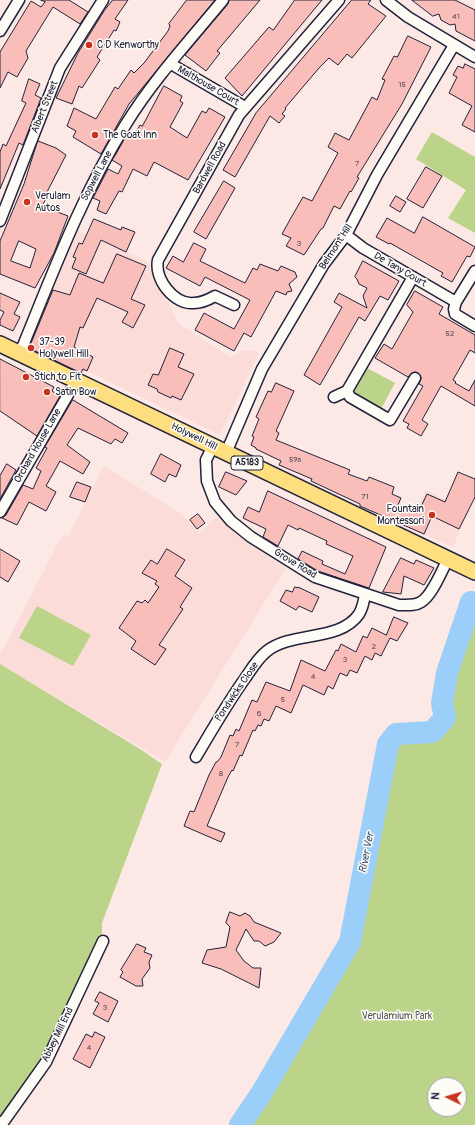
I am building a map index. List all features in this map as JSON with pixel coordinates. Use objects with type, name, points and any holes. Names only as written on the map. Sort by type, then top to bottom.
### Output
[{"type":"main road","name":"Holywell Hill","points":[[0,344],[475,572]]},
{"type":"street","points":[[0,29],[19,0]]},
{"type":"street","name":"Albert Street","points":[[0,222],[60,68],[103,0]]},
{"type":"street","name":"Sopwell Lane","points":[[20,353],[61,252],[93,181],[126,124],[171,64],[223,0]]},
{"type":"street","name":"Bardwell Road","points":[[234,305],[215,296],[199,302],[184,302],[176,298],[164,285],[158,274],[156,266],[245,107],[339,0]]},
{"type":"street","points":[[386,0],[408,17],[475,57]]},
{"type":"street","name":"Belmont Hill","points":[[220,449],[262,369],[324,264],[346,235],[374,180],[454,45]]},
{"type":"street","name":"Malthouse Court","points":[[171,64],[245,107]]},
{"type":"street","name":"De Tany Court","points":[[346,235],[363,248],[456,302]]},
{"type":"street","points":[[475,271],[456,302],[454,309],[455,314],[475,326]]},
{"type":"street","points":[[334,397],[347,391],[413,277]]},
{"type":"street","points":[[347,391],[350,397],[390,420],[415,378]]},
{"type":"street","name":"Orchard House Lane","points":[[0,512],[76,381]]},
{"type":"street","name":"Grove Road","points":[[220,449],[206,460],[207,482],[215,502],[230,521],[251,537],[315,577],[399,605],[414,605],[422,602],[428,596],[448,559]]},
{"type":"street","name":"Pondwicks Close","points":[[196,757],[238,688],[256,662],[267,651],[278,644],[301,637],[323,634],[354,620],[360,613],[365,594]]},
{"type":"street","name":"Abbey Mill End","points":[[1,1123],[46,1062],[103,941]]},
{"type":"shaded area","points":[[77,230],[147,261],[179,324],[231,357],[241,351],[252,350],[259,353],[220,435],[95,375],[31,348],[30,342]]},
{"type":"shaded area","points":[[104,466],[182,514],[199,533],[217,517],[257,549],[286,568],[165,762],[0,664],[0,655],[63,534],[68,536]]},
{"type":"shaded area","name":"Fountain Montessori","points":[[425,490],[468,511],[453,547],[394,522],[402,504],[417,509]]},
{"type":"green space","points":[[432,132],[475,157],[475,233],[448,218],[466,190],[416,159]]},
{"type":"green space","points":[[367,368],[395,383],[381,409],[353,394]]},
{"type":"green space","name":"Verulamium Park","points":[[471,602],[475,602],[475,1125],[240,1125],[261,1094],[350,942],[388,744],[396,734],[432,732],[445,718],[442,703],[447,673]]},
{"type":"green space","points":[[37,606],[91,635],[73,666],[19,638]]},
{"type":"green space","points":[[0,664],[140,749],[162,764],[102,923],[102,938],[44,1061],[0,1120]]},
{"type":"building","points":[[41,0],[69,0],[88,12],[80,24],[53,7],[26,51],[28,58],[17,77],[8,72],[0,88],[0,52],[31,1],[41,7],[45,2]]},
{"type":"building","points":[[113,0],[128,0],[115,19],[120,22],[116,31],[114,30],[97,57],[100,60],[82,88],[79,86],[72,104],[56,98],[78,53],[104,11]]},
{"type":"building","points":[[187,0],[215,0],[129,104],[101,154],[73,137],[76,131],[67,126],[74,108],[96,119],[115,87],[118,89],[131,70],[134,73],[144,63],[168,31],[170,26],[169,24]]},
{"type":"building","points":[[229,0],[260,0],[217,51],[220,53],[206,71],[185,55],[228,4]]},
{"type":"building","points":[[295,0],[322,0],[242,96],[225,78],[269,27],[273,30]]},
{"type":"building","points":[[352,0],[371,0],[368,4],[386,16],[352,58],[347,54],[338,65],[329,58],[319,68],[285,108],[286,109],[282,114],[285,116],[279,123],[270,116],[235,177],[223,170],[256,113]]},
{"type":"building","points":[[412,0],[455,0],[475,10],[475,41],[456,31],[455,24],[450,25],[441,20],[439,14],[433,16]]},
{"type":"building","points":[[408,36],[431,47],[402,104],[357,177],[359,178],[351,192],[350,191],[340,209],[334,206],[323,228],[304,255],[286,246],[291,238],[282,234],[292,216],[303,197],[312,201],[338,153],[328,147],[335,133],[349,140],[372,97],[377,100],[385,80],[382,79],[394,56],[397,57]]},
{"type":"building","points":[[465,64],[475,69],[475,132],[462,125],[472,106],[449,93],[457,77],[453,75],[458,66],[463,68]]},
{"type":"building","points":[[29,79],[40,84],[35,95],[41,98],[23,145],[19,143],[0,189],[0,152],[3,144],[6,146],[26,103],[22,101]]},
{"type":"building","points":[[164,86],[182,96],[180,101],[183,103],[170,127],[187,138],[202,111],[206,113],[209,108],[225,117],[188,180],[154,162],[147,176],[133,169],[122,192],[119,191],[106,214],[97,210],[100,201],[93,198],[108,169],[118,174],[122,166],[112,160],[126,136],[132,139],[140,125],[142,126]]},
{"type":"building","points":[[38,141],[56,148],[66,155],[45,196],[47,197],[42,206],[68,216],[54,253],[35,288],[0,274],[0,241],[24,184]],"holes":[[[19,241],[36,249],[30,268],[11,261]]]},
{"type":"building","points":[[426,167],[442,176],[423,208],[407,199]]},
{"type":"building","points":[[224,181],[235,188],[206,239],[194,232]]},
{"type":"building","points":[[396,196],[406,202],[400,212],[390,206]]},
{"type":"building","points":[[423,217],[475,247],[470,257],[467,256],[452,282],[441,276],[443,273],[390,243],[389,244],[376,237],[387,218],[414,233]]},
{"type":"building","points":[[94,219],[121,230],[122,227],[135,232],[126,252],[101,240],[86,274],[72,268],[76,258],[73,257],[79,243],[82,244]]},
{"type":"building","points":[[194,243],[206,249],[200,261],[245,283],[253,268],[257,270],[260,264],[278,271],[281,266],[295,272],[297,277],[289,284],[292,291],[287,292],[286,295],[276,291],[251,337],[244,333],[234,351],[195,330],[204,313],[234,329],[250,300],[205,277],[200,286],[166,268],[173,256],[183,262]]},
{"type":"building","points":[[117,254],[146,266],[131,299],[145,305],[133,328],[122,322],[128,312],[97,298],[83,328],[80,327],[74,347],[93,357],[87,371],[83,369],[81,373],[29,348],[53,290],[70,295],[79,273],[103,283]]},
{"type":"building","points":[[363,261],[399,281],[388,300],[380,296],[365,321],[359,317],[320,385],[304,375],[342,307],[334,302],[339,293],[367,308],[363,296],[367,288],[359,284],[355,277]]},
{"type":"building","points":[[415,291],[443,307],[439,314],[475,335],[475,353],[470,350],[453,380],[456,382],[455,383],[469,391],[475,380],[475,406],[441,386],[422,420],[428,424],[421,436],[407,428],[409,424],[403,421],[423,386],[419,384],[421,378],[420,375],[415,372],[408,377],[375,358],[384,344],[392,349],[413,312],[407,305]]},
{"type":"building","points":[[0,293],[20,302],[14,314],[20,317],[13,331],[0,325],[0,320],[4,312],[0,310]]},
{"type":"building","points":[[170,348],[184,354],[178,367],[194,374],[181,400],[172,396],[171,398],[148,385],[153,374],[158,375]]},
{"type":"building","points":[[0,359],[54,387],[52,391],[60,396],[37,436],[0,411]]},
{"type":"building","points":[[276,383],[294,391],[276,431],[279,433],[276,440],[350,470],[348,474],[367,481],[369,477],[394,487],[392,494],[401,498],[398,505],[418,513],[427,494],[445,502],[458,472],[475,479],[475,497],[459,529],[432,516],[424,534],[360,506],[360,504],[311,481],[312,479],[279,465],[281,461],[256,449],[251,445],[254,437],[252,436],[259,419],[256,417],[268,391],[271,392]]},
{"type":"building","points":[[73,400],[128,433],[122,443],[115,439],[111,444],[78,428],[67,445],[90,462],[83,474],[60,461],[46,486],[56,492],[46,511],[29,502],[17,525],[2,518],[6,515],[23,485],[33,489],[41,471],[36,468],[47,448],[45,447]]},
{"type":"building","points":[[161,454],[181,465],[176,477],[169,474],[165,482],[151,474]]},
{"type":"building","points":[[7,464],[16,470],[0,499],[0,476]]},
{"type":"building","points":[[226,472],[247,481],[236,495],[219,487]]},
{"type":"building","points":[[77,482],[91,487],[85,502],[70,497]]},
{"type":"building","points":[[268,491],[386,547],[369,588],[318,571],[298,559],[302,551],[323,561],[322,564],[345,574],[353,556],[326,544],[327,541],[299,528],[298,530],[288,525],[278,546],[263,537],[266,529],[243,518],[248,507],[259,512]]},
{"type":"building","points":[[198,514],[205,523],[197,529],[190,520]]},
{"type":"building","points":[[0,549],[20,561],[8,582],[0,577]]},
{"type":"building","points":[[167,549],[185,560],[175,576],[192,588],[180,607],[183,609],[159,645],[166,649],[155,665],[131,649],[136,641],[119,628],[137,601],[142,603],[145,600],[148,603],[159,587],[155,584],[157,581],[142,573],[151,560],[157,564]]},
{"type":"building","points":[[401,558],[414,564],[416,560],[434,568],[424,585],[404,576],[401,594],[383,592]]},
{"type":"building","points":[[295,587],[319,597],[312,612],[299,606],[296,610],[280,601],[286,590],[292,592]]},
{"type":"building","points":[[394,617],[408,623],[397,641],[390,638],[381,656],[375,653],[372,660],[365,656],[357,673],[350,670],[347,676],[340,673],[333,689],[328,686],[324,695],[303,685],[291,713],[276,706],[269,721],[264,719],[261,726],[258,725],[255,731],[253,730],[242,756],[240,755],[233,771],[232,770],[228,777],[207,826],[225,833],[221,842],[184,826],[190,811],[194,812],[209,775],[216,762],[221,757],[230,735],[233,736],[236,729],[239,731],[252,700],[257,702],[266,682],[290,691],[301,660],[325,671],[336,650],[338,651],[341,644],[356,652],[363,636],[367,638],[372,628],[386,635]]},
{"type":"building","points":[[230,912],[240,916],[245,913],[250,916],[254,922],[281,933],[274,942],[265,946],[259,941],[254,941],[246,929],[236,950],[244,961],[253,968],[261,968],[259,988],[221,969],[202,963],[207,950],[226,947],[230,927],[226,923]]},
{"type":"building","points":[[137,944],[146,948],[144,952],[152,955],[149,962],[150,968],[142,979],[143,986],[136,986],[120,977],[123,972],[121,970]]},
{"type":"building","points":[[100,992],[118,1001],[108,1022],[93,1014],[99,1003],[95,1001]]},
{"type":"building","points":[[95,1032],[105,1037],[90,1068],[73,1059],[86,1034],[92,1037]]},
{"type":"waterway","name":"River Ver","points":[[240,1125],[261,1094],[350,942],[388,744],[396,734],[432,732],[445,718],[442,703],[447,673],[471,602],[475,604]]},
{"type":"place","name":"C D Kenworthy","points":[[89,45]]},
{"type":"place","name":"The Goat Inn","points":[[95,135]]},
{"type":"place","name":"Verulam Autos","points":[[27,202]]},
{"type":"place","name":"37-39 Holywell Hill","points":[[31,348]]},
{"type":"place","name":"Stich to Fit","points":[[26,377]]},
{"type":"place","name":"Satin Bow","points":[[47,392]]},
{"type":"place","name":"Fountain Montessori","points":[[432,515]]}]
